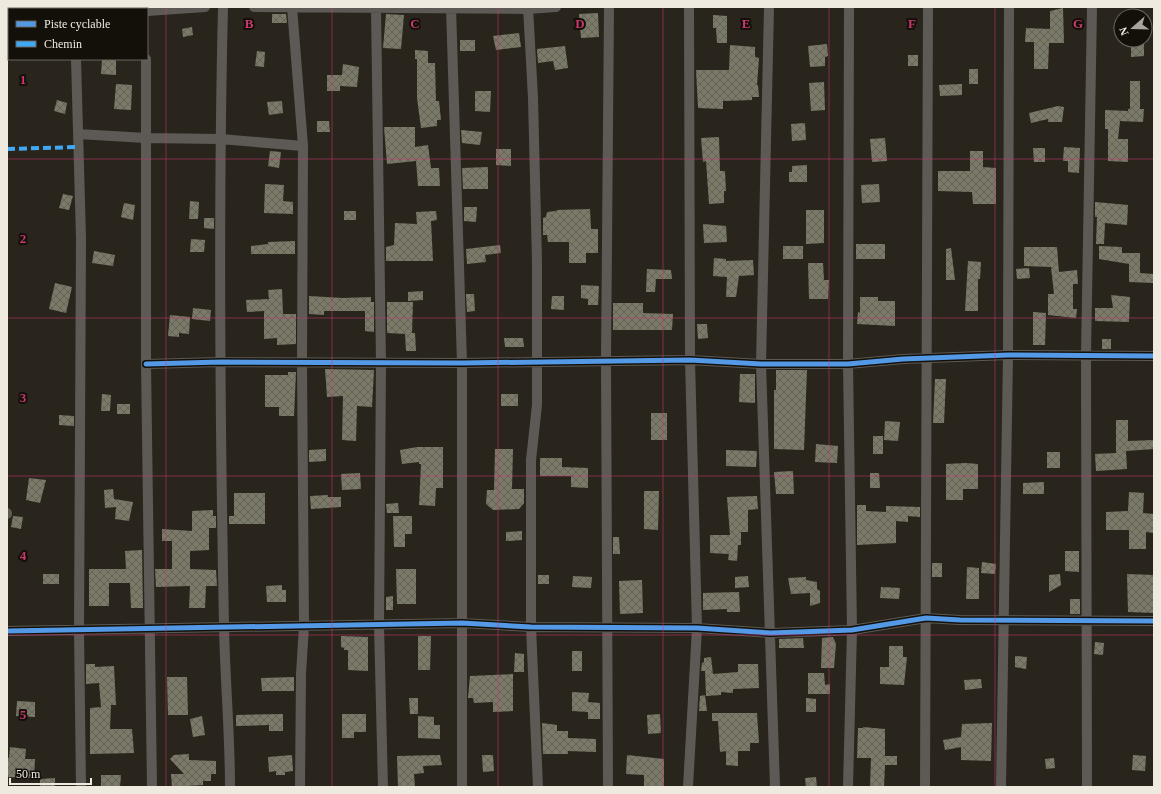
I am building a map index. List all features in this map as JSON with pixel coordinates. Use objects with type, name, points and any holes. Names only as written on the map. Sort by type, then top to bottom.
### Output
[{"type":"street","points":[[148,11],[204,7]]},
{"type":"street","points":[[223,7],[220,139],[221,362],[224,628],[230,787]]},
{"type":"street","points":[[254,7],[556,7]]},
{"type":"street","points":[[376,7],[382,363],[379,625],[383,787]]},
{"type":"street","points":[[451,7],[462,363],[462,787]]},
{"type":"street","points":[[608,787],[606,361],[609,7]]},
{"type":"street","points":[[688,787],[697,628],[690,360],[689,7]]},
{"type":"street","points":[[769,7],[761,364],[775,787]]},
{"type":"street","points":[[848,787],[852,630],[848,364],[849,7]]},
{"type":"street","points":[[925,787],[928,7]]},
{"type":"street","points":[[1002,787],[1008,355],[1009,7]]},
{"type":"street","points":[[1087,787],[1086,355],[1092,7]]},
{"type":"street","points":[[292,8],[303,146],[302,363],[304,626],[301,674],[300,787]]},
{"type":"street","points":[[528,8],[533,98],[537,262],[537,405],[531,460],[531,627],[538,787]]},
{"type":"street","points":[[76,60],[81,239],[78,630],[81,787]]},
{"type":"street","points":[[146,60],[146,364],[151,630],[152,787]]},
{"type":"street","points":[[78,134],[146,138],[220,139],[303,146]]},
{"type":"street","points":[[146,364],[221,362],[462,363],[690,360],[761,364],[848,364],[927,358],[1008,355],[1154,356]]},
{"type":"street","points":[[7,631],[151,630],[462,623],[531,627],[697,628],[771,633],[852,630],[926,618],[1005,621],[1154,621]]},
{"type":"building","points":[[1063,8],[1064,43],[1049,43],[1048,69],[1034,69],[1034,42],[1025,42],[1026,28],[1050,29],[1050,11]]},
{"type":"building","points":[[598,13],[599,37],[581,38],[579,14]]},
{"type":"building","points":[[272,14],[286,14],[287,23],[272,23]]},
{"type":"building","points":[[386,14],[404,15],[401,49],[383,48]]},
{"type":"building","points":[[713,15],[727,16],[727,43],[717,43],[716,28],[713,28]]},
{"type":"building","points":[[192,27],[193,35],[183,37],[182,29]]},
{"type":"building","points":[[519,33],[521,47],[496,50],[493,36]]},
{"type":"building","points":[[460,40],[475,40],[475,51],[460,51]]},
{"type":"building","points":[[827,44],[828,56],[825,57],[825,66],[810,67],[808,46]]},
{"type":"building","points":[[730,45],[755,47],[755,57],[759,58],[757,85],[759,97],[752,97],[752,100],[723,101],[723,109],[698,108],[696,70],[729,70]]},
{"type":"building","points":[[565,46],[568,68],[555,70],[553,61],[538,63],[537,49]]},
{"type":"building","points":[[1131,48],[1144,48],[1144,56],[1131,57]]},
{"type":"building","points":[[415,50],[428,51],[428,63],[435,63],[436,101],[439,101],[441,120],[437,120],[437,126],[421,128],[417,98],[417,59],[415,59]]},
{"type":"building","points":[[257,51],[265,52],[264,67],[255,66]]},
{"type":"building","points":[[908,55],[918,55],[918,66],[908,66]]},
{"type":"building","points":[[102,60],[116,60],[116,75],[101,74]]},
{"type":"building","points":[[343,64],[359,67],[357,87],[340,86],[340,91],[327,91],[327,75],[342,75]]},
{"type":"building","points":[[969,69],[978,69],[978,84],[969,84]]},
{"type":"building","points":[[1130,81],[1140,81],[1140,109],[1144,109],[1143,122],[1120,121],[1118,139],[1128,139],[1128,162],[1108,161],[1108,129],[1105,129],[1105,110],[1128,111],[1128,109],[1130,109]]},
{"type":"building","points":[[824,82],[825,110],[811,111],[809,83]]},
{"type":"building","points":[[116,84],[132,85],[131,110],[114,109]]},
{"type":"building","points":[[962,84],[962,95],[940,96],[939,85]]},
{"type":"building","points":[[475,91],[491,91],[490,112],[475,111]]},
{"type":"building","points":[[57,100],[67,103],[65,114],[54,111]]},
{"type":"building","points":[[282,101],[283,113],[269,115],[267,102]]},
{"type":"building","points":[[1058,106],[1064,107],[1062,122],[1048,122],[1048,119],[1031,123],[1029,113]]},
{"type":"building","points":[[317,121],[329,121],[330,132],[317,132]]},
{"type":"building","points":[[805,123],[806,140],[792,141],[791,124]]},
{"type":"building","points":[[384,127],[415,127],[415,147],[428,145],[431,168],[439,168],[440,186],[418,186],[416,161],[387,164]]},
{"type":"building","points":[[461,130],[482,132],[480,145],[462,143]]},
{"type":"building","points":[[719,137],[720,171],[725,171],[726,191],[724,191],[724,203],[709,204],[706,161],[703,162],[701,138]]},
{"type":"building","points":[[885,138],[887,161],[872,162],[870,139]]},
{"type":"building","points":[[1064,147],[1080,148],[1079,173],[1068,172],[1068,161],[1063,161]]},
{"type":"building","points":[[1033,148],[1045,148],[1045,162],[1034,162]]},
{"type":"building","points":[[496,149],[511,149],[511,166],[496,165]]},
{"type":"building","points":[[270,151],[281,152],[279,168],[268,166]]},
{"type":"building","points":[[970,151],[983,151],[983,167],[996,168],[996,204],[973,204],[972,192],[938,191],[938,171],[970,171]]},
{"type":"building","points":[[807,165],[807,182],[789,182],[789,172],[792,172],[792,166]]},
{"type":"building","points":[[488,167],[488,189],[463,189],[462,168]]},
{"type":"building","points":[[265,184],[284,185],[283,201],[293,202],[293,214],[264,213]]},
{"type":"building","points":[[879,184],[880,202],[862,203],[861,185]]},
{"type":"building","points":[[63,194],[73,196],[69,210],[59,208]]},
{"type":"building","points":[[190,201],[199,202],[198,219],[189,219]]},
{"type":"building","points":[[1095,202],[1128,205],[1127,225],[1105,223],[1104,244],[1096,244],[1097,217],[1095,217]]},
{"type":"building","points":[[124,203],[135,205],[133,220],[121,217]]},
{"type":"building","points":[[464,207],[477,207],[476,222],[464,221]]},
{"type":"building","points":[[590,209],[591,229],[598,229],[598,253],[586,253],[586,263],[569,263],[569,242],[548,242],[547,235],[543,235],[543,218],[546,217],[547,212],[557,210]]},
{"type":"building","points":[[806,210],[824,210],[824,243],[806,244]]},
{"type":"building","points":[[344,211],[356,211],[356,220],[344,220]]},
{"type":"building","points":[[436,211],[437,220],[431,221],[433,261],[386,261],[386,247],[394,245],[395,223],[417,224],[416,212]]},
{"type":"building","points":[[204,218],[214,218],[214,229],[204,228]]},
{"type":"building","points":[[703,224],[726,226],[727,242],[704,243]]},
{"type":"building","points":[[191,239],[205,240],[204,252],[190,252]]},
{"type":"building","points":[[295,241],[295,254],[251,254],[251,246],[268,244],[268,242]]},
{"type":"building","points":[[856,244],[885,244],[885,259],[856,259]]},
{"type":"building","points":[[500,245],[501,253],[485,255],[486,262],[467,264],[466,249]]},
{"type":"building","points":[[783,246],[803,246],[803,259],[783,259]]},
{"type":"building","points":[[1099,246],[1122,247],[1122,253],[1140,253],[1140,273],[1154,274],[1154,283],[1129,282],[1129,264],[1099,259]]},
{"type":"building","points":[[1024,247],[1057,247],[1059,272],[1077,270],[1078,284],[1073,284],[1073,309],[1077,309],[1076,318],[1048,315],[1048,294],[1054,294],[1051,267],[1024,266]]},
{"type":"building","points":[[951,248],[955,280],[946,280],[946,249]]},
{"type":"building","points":[[94,251],[115,255],[113,266],[92,263]]},
{"type":"building","points":[[714,258],[726,259],[726,261],[753,260],[754,275],[739,276],[736,297],[726,297],[727,277],[713,276]]},
{"type":"building","points":[[968,261],[981,262],[980,279],[978,279],[978,311],[965,311]]},
{"type":"building","points":[[808,263],[823,263],[824,280],[829,280],[828,299],[809,299]]},
{"type":"building","points":[[1029,268],[1030,278],[1017,279],[1016,269]]},
{"type":"building","points":[[647,269],[671,270],[672,279],[656,279],[655,292],[646,292]]},
{"type":"building","points":[[55,283],[72,287],[66,313],[49,309]]},
{"type":"building","points":[[581,285],[599,286],[598,305],[588,305],[588,299],[581,298]]},
{"type":"building","points":[[282,289],[283,314],[296,314],[296,344],[277,345],[277,338],[264,339],[264,311],[247,312],[246,300],[269,299],[268,290]]},
{"type":"building","points":[[423,291],[423,300],[408,301],[408,292]]},
{"type":"building","points":[[466,294],[474,294],[475,311],[467,312]]},
{"type":"building","points":[[1111,295],[1130,297],[1129,322],[1095,321],[1095,308],[1113,308]]},
{"type":"building","points":[[309,296],[343,298],[371,297],[371,302],[374,302],[374,332],[365,331],[365,311],[324,311],[324,315],[309,314]]},
{"type":"building","points":[[552,296],[564,296],[564,310],[551,309]]},
{"type":"building","points":[[860,297],[878,297],[878,301],[895,301],[895,326],[857,324],[858,312],[860,313]]},
{"type":"building","points":[[387,302],[413,302],[412,333],[415,333],[416,351],[406,351],[405,334],[387,333]]},
{"type":"building","points":[[613,303],[643,303],[643,313],[673,314],[672,330],[613,330]]},
{"type":"building","points":[[193,308],[211,310],[210,321],[192,319]]},
{"type":"building","points":[[1033,312],[1046,313],[1045,345],[1033,345]]},
{"type":"building","points":[[170,315],[190,317],[189,334],[179,333],[179,337],[168,336]]},
{"type":"building","points":[[697,324],[707,324],[708,338],[698,339]]},
{"type":"building","points":[[504,338],[523,338],[524,347],[505,347]]},
{"type":"building","points":[[1102,339],[1111,339],[1111,349],[1102,349]]},
{"type":"building","points":[[325,369],[374,370],[372,407],[357,406],[356,441],[342,440],[343,396],[327,397]]},
{"type":"building","points":[[776,370],[807,370],[804,450],[774,449],[774,390],[776,390]]},
{"type":"building","points":[[288,372],[296,372],[294,416],[279,416],[279,407],[265,407],[265,375],[288,375]]},
{"type":"building","points":[[740,374],[755,374],[755,403],[739,402]]},
{"type":"building","points":[[935,379],[946,379],[944,423],[933,423]]},
{"type":"building","points":[[102,394],[111,395],[110,411],[101,411]]},
{"type":"building","points":[[501,394],[518,394],[518,406],[501,406]]},
{"type":"building","points":[[117,404],[130,404],[130,414],[117,414]]},
{"type":"building","points":[[651,413],[667,413],[667,440],[651,440]]},
{"type":"building","points":[[59,415],[74,416],[74,426],[59,425]]},
{"type":"building","points":[[1116,420],[1128,420],[1128,441],[1154,440],[1154,449],[1126,451],[1127,469],[1096,471],[1095,454],[1116,453]]},
{"type":"building","points":[[885,421],[900,422],[898,441],[884,440]]},
{"type":"building","points":[[873,436],[883,436],[883,454],[873,454]]},
{"type":"building","points":[[816,444],[838,446],[837,463],[815,462]]},
{"type":"building","points":[[417,447],[443,447],[443,488],[436,488],[435,506],[419,505],[421,464],[419,464],[419,462],[402,464],[400,450]]},
{"type":"building","points":[[326,449],[326,461],[309,462],[309,450]]},
{"type":"building","points":[[495,449],[513,449],[512,489],[524,489],[524,503],[519,509],[493,510],[486,504],[487,490],[494,490]]},
{"type":"building","points":[[726,450],[757,451],[756,467],[726,466]]},
{"type":"building","points":[[1047,452],[1060,452],[1060,468],[1047,468]]},
{"type":"building","points":[[540,458],[562,458],[562,467],[588,468],[588,488],[571,487],[571,476],[540,476]]},
{"type":"building","points":[[946,464],[978,464],[978,489],[963,489],[963,500],[946,500]]},
{"type":"building","points":[[793,471],[794,494],[776,494],[774,472]]},
{"type":"building","points":[[360,473],[361,489],[342,490],[341,474]]},
{"type":"building","points":[[870,473],[879,473],[880,488],[870,488]]},
{"type":"building","points":[[29,478],[46,480],[40,503],[26,500]]},
{"type":"building","points":[[1044,482],[1044,494],[1023,494],[1023,483]]},
{"type":"building","points":[[113,489],[114,499],[133,502],[129,521],[115,519],[116,507],[105,508],[104,490]]},
{"type":"building","points":[[644,491],[659,491],[658,530],[644,529]]},
{"type":"building","points":[[1129,492],[1144,493],[1143,513],[1154,514],[1154,533],[1146,532],[1146,549],[1129,549],[1129,530],[1106,530],[1106,512],[1128,511]]},
{"type":"building","points":[[234,493],[265,493],[265,524],[229,524],[229,516],[234,516]]},
{"type":"building","points":[[328,495],[328,497],[341,497],[341,507],[311,509],[310,496]]},
{"type":"building","points":[[757,496],[758,509],[748,510],[748,532],[741,532],[741,545],[738,545],[737,561],[728,560],[729,554],[710,553],[710,535],[730,535],[727,497]]},
{"type":"building","points":[[398,503],[399,513],[387,513],[386,504]]},
{"type":"building","points":[[857,505],[866,505],[866,511],[886,512],[886,506],[920,507],[920,517],[908,516],[908,522],[896,521],[896,543],[857,545]]},
{"type":"building","points":[[213,510],[213,516],[216,516],[216,528],[209,528],[209,550],[190,551],[190,569],[216,570],[217,586],[206,586],[205,608],[189,608],[190,586],[156,587],[155,569],[172,569],[172,541],[162,541],[162,529],[192,531],[192,511]]},
{"type":"building","points":[[13,516],[23,517],[21,529],[11,527]]},
{"type":"building","points":[[393,516],[412,516],[412,534],[405,534],[405,547],[394,547]]},
{"type":"building","points":[[522,531],[522,540],[506,541],[506,532]]},
{"type":"building","points":[[613,537],[619,537],[620,554],[613,554]]},
{"type":"building","points":[[142,550],[143,608],[131,608],[130,583],[109,583],[109,606],[89,606],[89,569],[126,569],[125,551]]},
{"type":"building","points":[[1065,551],[1079,551],[1079,572],[1065,571]]},
{"type":"building","points":[[982,562],[996,564],[995,574],[981,573]]},
{"type":"building","points":[[932,563],[942,563],[942,577],[932,577]]},
{"type":"building","points":[[967,567],[979,568],[979,599],[966,599]]},
{"type":"building","points":[[396,569],[416,569],[416,604],[397,604]]},
{"type":"building","points":[[43,574],[59,574],[59,584],[43,584]]},
{"type":"building","points":[[1060,574],[1061,585],[1049,592],[1049,575]]},
{"type":"building","points":[[1127,574],[1154,575],[1154,613],[1128,612]]},
{"type":"building","points":[[538,575],[549,575],[549,584],[538,584]]},
{"type":"building","points":[[573,576],[592,577],[591,588],[572,587]]},
{"type":"building","points":[[748,576],[749,587],[735,588],[735,577]]},
{"type":"building","points":[[806,577],[806,580],[817,582],[817,589],[820,591],[820,603],[810,606],[810,593],[791,594],[788,578]]},
{"type":"building","points":[[642,580],[643,613],[620,614],[619,581]]},
{"type":"building","points":[[282,585],[282,590],[286,590],[286,602],[267,602],[266,586]]},
{"type":"building","points":[[881,587],[900,588],[899,599],[880,598]]},
{"type":"building","points":[[739,592],[740,612],[727,612],[727,609],[703,610],[703,593]]},
{"type":"building","points":[[393,596],[393,610],[386,610],[386,597]]},
{"type":"building","points":[[1070,599],[1080,599],[1080,614],[1070,614]]},
{"type":"building","points":[[341,636],[368,637],[368,671],[348,670],[348,650],[344,650],[344,648],[341,647]]},
{"type":"building","points":[[418,636],[431,636],[430,670],[418,670]]},
{"type":"building","points":[[833,637],[836,644],[834,668],[821,668],[822,638]]},
{"type":"building","points":[[803,638],[804,648],[779,648],[779,639]]},
{"type":"building","points":[[1095,642],[1104,643],[1103,655],[1094,654]]},
{"type":"building","points":[[889,646],[903,646],[903,657],[907,657],[904,685],[880,684],[880,667],[889,667]]},
{"type":"building","points":[[572,651],[582,651],[582,671],[572,671]]},
{"type":"building","points":[[515,653],[524,654],[524,672],[514,672]]},
{"type":"building","points":[[1015,656],[1027,657],[1026,669],[1015,667]]},
{"type":"building","points":[[711,657],[713,674],[738,672],[738,664],[758,664],[759,688],[733,689],[733,693],[721,692],[721,695],[706,696],[705,671],[701,671],[702,663],[704,662],[704,658]]},
{"type":"building","points":[[86,664],[95,664],[95,667],[114,666],[116,705],[111,705],[110,729],[132,729],[134,753],[90,754],[90,708],[101,707],[99,683],[86,684]]},
{"type":"building","points":[[808,673],[824,673],[825,685],[830,684],[830,694],[808,694]]},
{"type":"building","points":[[513,674],[513,711],[493,712],[493,702],[474,703],[473,698],[468,698],[470,676]]},
{"type":"building","points":[[167,677],[187,677],[188,715],[168,715]]},
{"type":"building","points":[[294,677],[294,691],[262,691],[261,678]]},
{"type":"building","points":[[981,679],[982,688],[965,690],[964,680]]},
{"type":"building","points":[[572,692],[589,693],[588,702],[600,703],[600,719],[588,719],[588,712],[572,711]]},
{"type":"building","points":[[705,695],[707,711],[699,711],[700,696]]},
{"type":"building","points":[[409,698],[418,698],[418,714],[410,714]]},
{"type":"building","points":[[806,698],[816,699],[816,712],[806,712]]},
{"type":"building","points":[[17,701],[35,702],[35,717],[16,716]]},
{"type":"building","points":[[712,713],[757,713],[759,743],[750,743],[750,751],[738,751],[738,766],[726,765],[726,751],[720,752],[718,721],[712,721]]},
{"type":"building","points":[[283,714],[283,731],[269,731],[269,725],[236,726],[236,715]]},
{"type":"building","points":[[342,714],[366,714],[366,732],[354,732],[354,738],[342,738]]},
{"type":"building","points":[[660,714],[661,733],[648,734],[647,715]]},
{"type":"building","points":[[202,716],[205,735],[193,737],[190,719]]},
{"type":"building","points":[[418,716],[434,717],[434,725],[440,725],[440,739],[418,738]]},
{"type":"building","points":[[542,723],[557,725],[557,731],[568,731],[568,738],[596,739],[596,752],[568,751],[568,754],[543,754]]},
{"type":"building","points":[[992,723],[991,761],[961,760],[961,747],[945,750],[943,740],[961,737],[962,724]]},
{"type":"building","points":[[858,728],[885,729],[885,756],[897,756],[897,765],[885,765],[884,787],[870,787],[871,758],[857,758]]},
{"type":"building","points":[[10,747],[26,749],[25,759],[35,759],[34,778],[7,777],[7,758],[9,758]]},
{"type":"building","points":[[189,754],[189,760],[216,761],[216,774],[211,774],[211,781],[203,781],[203,785],[172,787],[171,774],[184,774],[170,759],[174,755]]},
{"type":"building","points":[[292,755],[293,771],[285,772],[285,775],[276,775],[276,771],[269,772],[268,757]]},
{"type":"building","points":[[440,755],[442,765],[423,766],[424,773],[414,774],[415,787],[398,787],[397,756]]},
{"type":"building","points":[[482,755],[493,755],[494,771],[483,772]]},
{"type":"building","points":[[627,755],[664,759],[664,787],[644,787],[644,775],[626,774]]},
{"type":"building","points":[[1133,755],[1146,756],[1145,771],[1132,770]]},
{"type":"building","points":[[1054,758],[1055,768],[1046,769],[1045,759]]},
{"type":"building","points":[[101,775],[121,775],[120,787],[101,787]]},
{"type":"building","points":[[816,777],[817,787],[806,787],[805,778]]},
{"type":"building","points":[[55,778],[55,787],[40,787],[40,779]]},
{"type":"marked path","points":[[7,149],[79,147]]},
{"type":"cycle path","points":[[146,364],[221,362],[462,363],[690,360],[761,364],[848,364],[903,359],[1008,355],[1154,356]]},
{"type":"cycle path","points":[[7,631],[462,623],[531,627],[697,628],[771,633],[852,630],[926,618],[960,620],[1154,621]]}]
